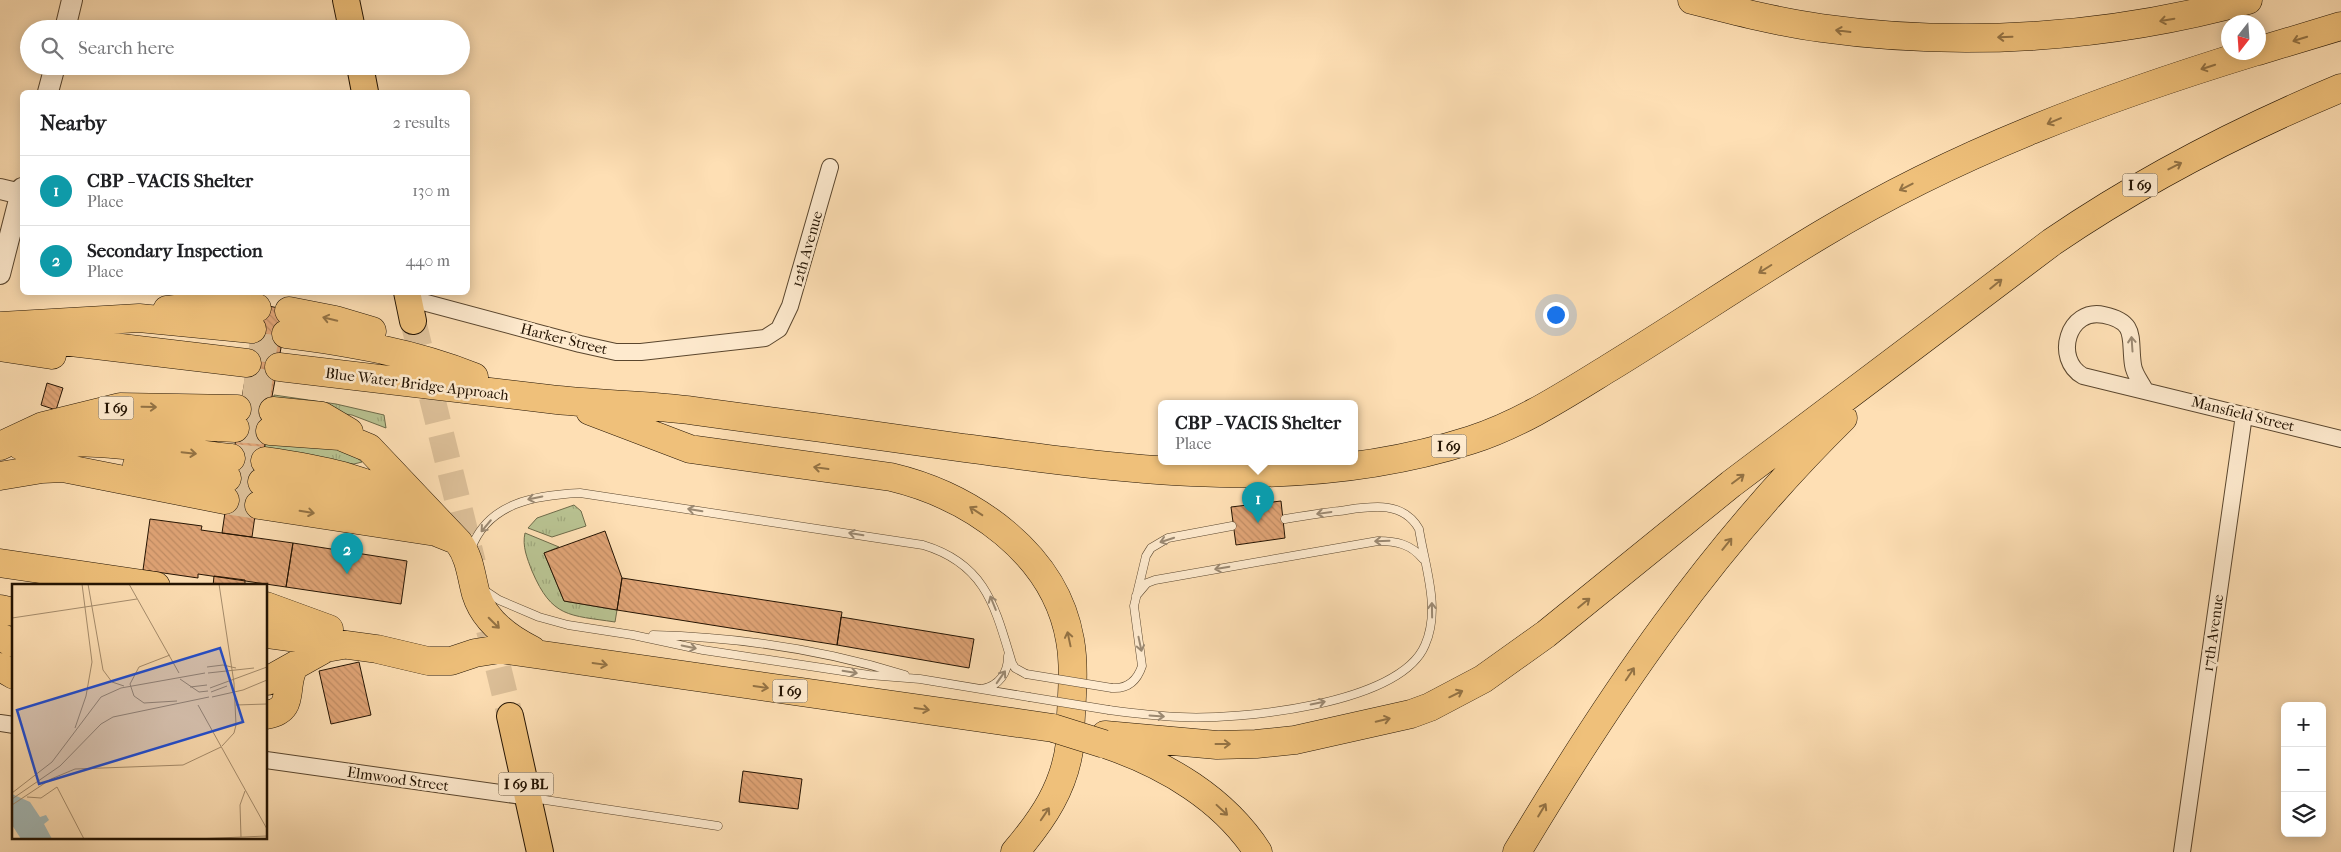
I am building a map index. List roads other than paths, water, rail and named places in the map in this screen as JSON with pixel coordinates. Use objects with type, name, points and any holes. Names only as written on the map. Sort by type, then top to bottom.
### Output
[{"type":"highway","points":[[1692,0],[1787,22],[1851,32],[1921,37],[2001,37],[2074,33],[2138,25],[2208,11],[2248,0]]},
{"type":"highway","points":[[2266,49],[2341,26]]},
{"type":"highway","name":"I 69","points":[[555,400],[681,409],[1082,464],[1166,472],[1315,472],[1357,466],[1439,449],[1504,428],[1551,404],[1816,237],[1901,189],[1979,152],[2065,117],[2231,60]]},
{"type":"highway","name":"I 69","points":[[268,619],[416,659],[440,661],[459,659],[488,650],[1040,726],[1106,730],[1179,743],[1256,744],[1295,740],[1411,714],[1476,683],[1546,634],[1731,484],[1958,315],[2052,242],[2135,188],[2249,128],[2341,88]]},
{"type":"highway","points":[[1517,852],[1566,771],[1644,654],[1726,545],[1804,456],[1848,413],[1958,315]]},
{"type":"highway","points":[[0,335],[35,337],[250,345],[154,318],[114,319],[35,337],[0,347]]},
{"type":"highway","points":[[280,370],[335,320],[395,338],[445,365],[514,395]]},
{"type":"highway","points":[[0,326],[35,337]]},
{"type":"highway","points":[[280,370],[450,370],[474,377]]},
{"type":"highway","name":"I 69","points":[[280,370],[340,436],[369,448],[463,553],[481,606],[496,626],[523,646],[552,658]]},
{"type":"highway","name":"Blue Water Bridge Approach","points":[[280,370],[555,400]]},
{"type":"highway","points":[[555,400],[580,407],[690,450],[891,477],[914,482],[957,499],[979,512],[1010,537],[1025,552],[1050,588],[1064,621],[1071,650],[1068,760],[1060,788],[1049,807],[1015,852]]},
{"type":"highway","name":"I 69","points":[[120,407],[236,419],[115,427],[31,445],[1,455],[43,426],[120,407]]},
{"type":"highway","name":"I 69","points":[[1,455],[42,469],[64,468],[228,479],[86,443],[31,445]]},
{"type":"highway","points":[[463,553],[429,517],[389,492],[356,478],[262,483],[436,532],[448,535],[463,553]]},
{"type":"highway","points":[[0,563],[142,584]]},
{"type":"highway","points":[[0,578],[39,584]]},
{"type":"highway","name":"I 69","points":[[268,607],[338,638]]},
{"type":"highway","name":"I 69","points":[[268,634],[338,638]]},
{"type":"highway","points":[[0,637],[12,642]]},
{"type":"highway","name":"I 69","points":[[268,715],[276,713],[284,706],[281,668],[326,648],[338,638]]},
{"type":"highway","points":[[0,651],[12,658]]},
{"type":"highway","points":[[0,667],[12,674]]},
{"type":"highway","points":[[1106,730],[1145,760],[1212,800],[1238,826],[1258,852]]},
{"type":"main road","points":[[346,0],[350,20]]},
{"type":"main road","points":[[362,75],[365,90]]},
{"type":"main road","name":"I 69 BL","points":[[510,716],[540,852]]},
{"type":"street","points":[[67,20],[72,0]]},
{"type":"street","points":[[49,90],[53,75]]},
{"type":"street","name":"12th Avenue","points":[[779,329],[790,306],[830,167]]},
{"type":"street","points":[[0,189],[20,191]]},
{"type":"street","points":[[0,274],[20,199]]},
{"type":"street","name":"Harker Street","points":[[410,304],[616,352],[641,352],[755,341],[765,338],[779,329]]},
{"type":"street","name":"Mansfield Street","points":[[2145,390],[2134,369],[2132,342],[2127,326],[2116,318],[2101,314],[2086,315],[2079,320],[2069,334],[2066,350],[2070,365],[2076,372],[2091,379],[2145,390],[2341,439]]},
{"type":"street","name":"17th Avenue","points":[[2182,852],[2244,414]]},
{"type":"street","name":"Elmwood Street","points":[[268,760],[529,797]]},
{"type":"lane","points":[[1232,526],[1159,542],[1151,548],[1146,556],[1136,596],[1134,617],[1142,655],[1140,674],[1128,686],[1112,688],[1026,674],[1015,668],[994,606],[980,582],[960,562],[948,554],[923,545],[571,493],[553,494],[517,502],[508,506],[490,521],[463,553],[490,596],[539,617],[703,650],[1029,697],[1106,730],[1182,717],[1255,714],[1330,700],[1392,680],[1407,670],[1425,647],[1430,631],[1432,603],[1419,530],[1410,516],[1390,507],[1373,506],[1285,519]]},
{"type":"lane","points":[[1136,596],[1147,584],[1155,580],[1378,541],[1404,544],[1413,549],[1424,561]]},
{"type":"lane","points":[[633,635],[704,636],[854,659],[920,680]]},
{"type":"lane","points":[[976,690],[988,688],[1002,677],[1008,662],[1008,650]]},
{"type":"lane","points":[[529,797],[718,826]]},
{"type":"tunnel","points":[[413,321],[473,563]]},
{"type":"tunnel","points":[[249,346],[283,350]]},
{"type":"tunnel","points":[[244,381],[277,385]]},
{"type":"tunnel","points":[[237,409],[273,411]]},
{"type":"tunnel","points":[[235,428],[270,431]]},
{"type":"tunnel","points":[[231,458],[265,461]]},
{"type":"tunnel","points":[[227,478],[262,482]]},
{"type":"tunnel","points":[[225,500],[259,505]]},
{"type":"tunnel","points":[[489,630],[510,716]]},
{"type":"place","name":"CBP - VACIS Shelter","points":[[1258,523]]},
{"type":"place","name":"Secondary Inspection","points":[[347,574]]}]
